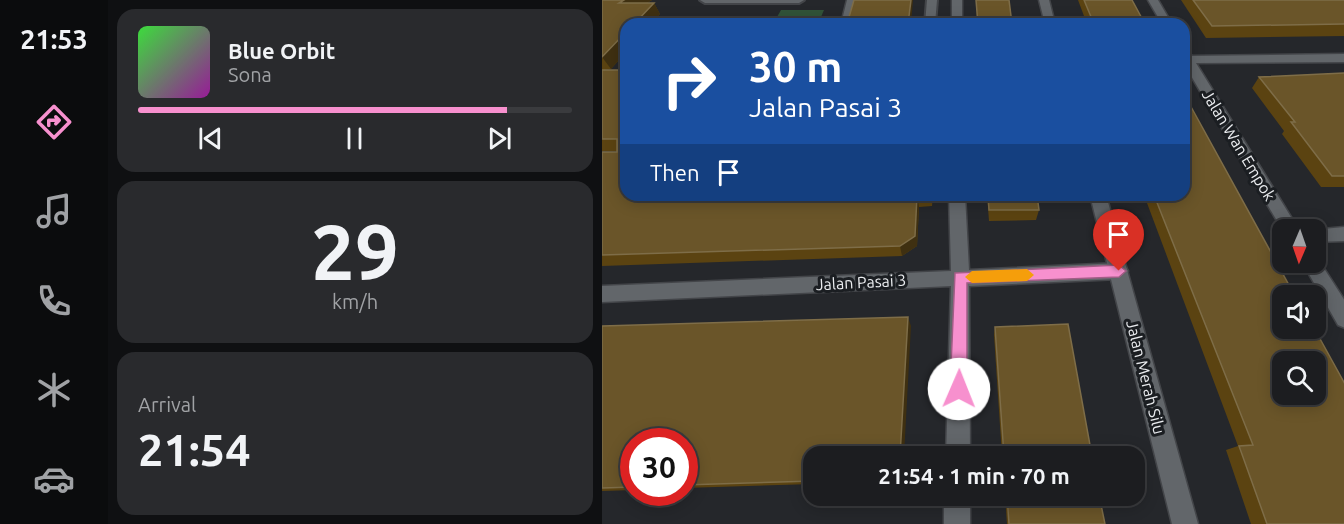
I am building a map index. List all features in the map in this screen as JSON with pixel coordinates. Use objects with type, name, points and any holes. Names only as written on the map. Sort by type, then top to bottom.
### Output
[{"type":"street","points":[[848,18],[852,0]]},
{"type":"street","points":[[957,0],[957,18]]},
{"type":"street","points":[[1044,0],[1048,18]]},
{"type":"street","points":[[1153,0],[1164,18]]},
{"type":"street","points":[[1190,58],[1344,58]]},
{"type":"street","name":"Jalan Wan Empok","points":[[1190,66],[1284,219]]},
{"type":"street","points":[[957,201],[960,277],[958,446]]},
{"type":"street","name":"Jalan Merah Silu","points":[[1100,201],[1185,524]]},
{"type":"street","points":[[1326,235],[1344,234]]},
{"type":"street","name":"Jalan Pasai 3","points":[[602,294],[1119,271]]},
{"type":"street","points":[[1317,273],[1344,319]]},
{"type":"street","points":[[957,506],[957,524]]},
{"type":"lane","points":[[705,0],[799,0]]},
{"type":"lane","points":[[930,18],[932,0]]},
{"type":"green space","points":[[781,10],[824,10],[821,18],[776,18]]},
{"type":"building","points":[[602,0],[624,0],[619,3],[654,3],[640,18],[620,18],[620,38],[602,57]]},
{"type":"building","points":[[854,0],[911,0],[909,18],[849,18]]},
{"type":"building","points":[[976,0],[1009,0],[1011,18],[978,18]]},
{"type":"building","points":[[1084,0],[1132,0],[1142,18],[1092,18]]},
{"type":"building","points":[[1193,0],[1345,0],[1345,24],[1212,26]]},
{"type":"building","points":[[602,70],[620,70],[620,201],[917,201],[915,236],[900,246],[602,255],[602,152],[617,152],[617,139],[602,139]]},
{"type":"building","points":[[1345,73],[1345,176],[1332,176],[1291,122],[1295,122],[1259,77]]},
{"type":"building","points":[[1190,105],[1272,254],[1272,273],[1282,273],[1289,285],[1272,285],[1272,339],[1320,339],[1345,384],[1345,524],[1267,524],[1239,446],[1253,445],[1156,201],[1190,201]]},
{"type":"building","points":[[988,201],[1038,201],[1039,210],[989,210]]},
{"type":"building","points":[[908,317],[901,446],[803,446],[803,481],[698,485],[698,428],[620,428],[620,487],[602,488],[602,326]]},
{"type":"building","points":[[1068,324],[1090,446],[1003,446],[995,327]]},
{"type":"building","points":[[1008,506],[1101,506],[1105,524],[1009,524]]},
{"type":"slow traffic","points":[[972,277],[1027,275]]},
{"type":"route","points":[[959,389],[960,277],[1119,271]]}]
